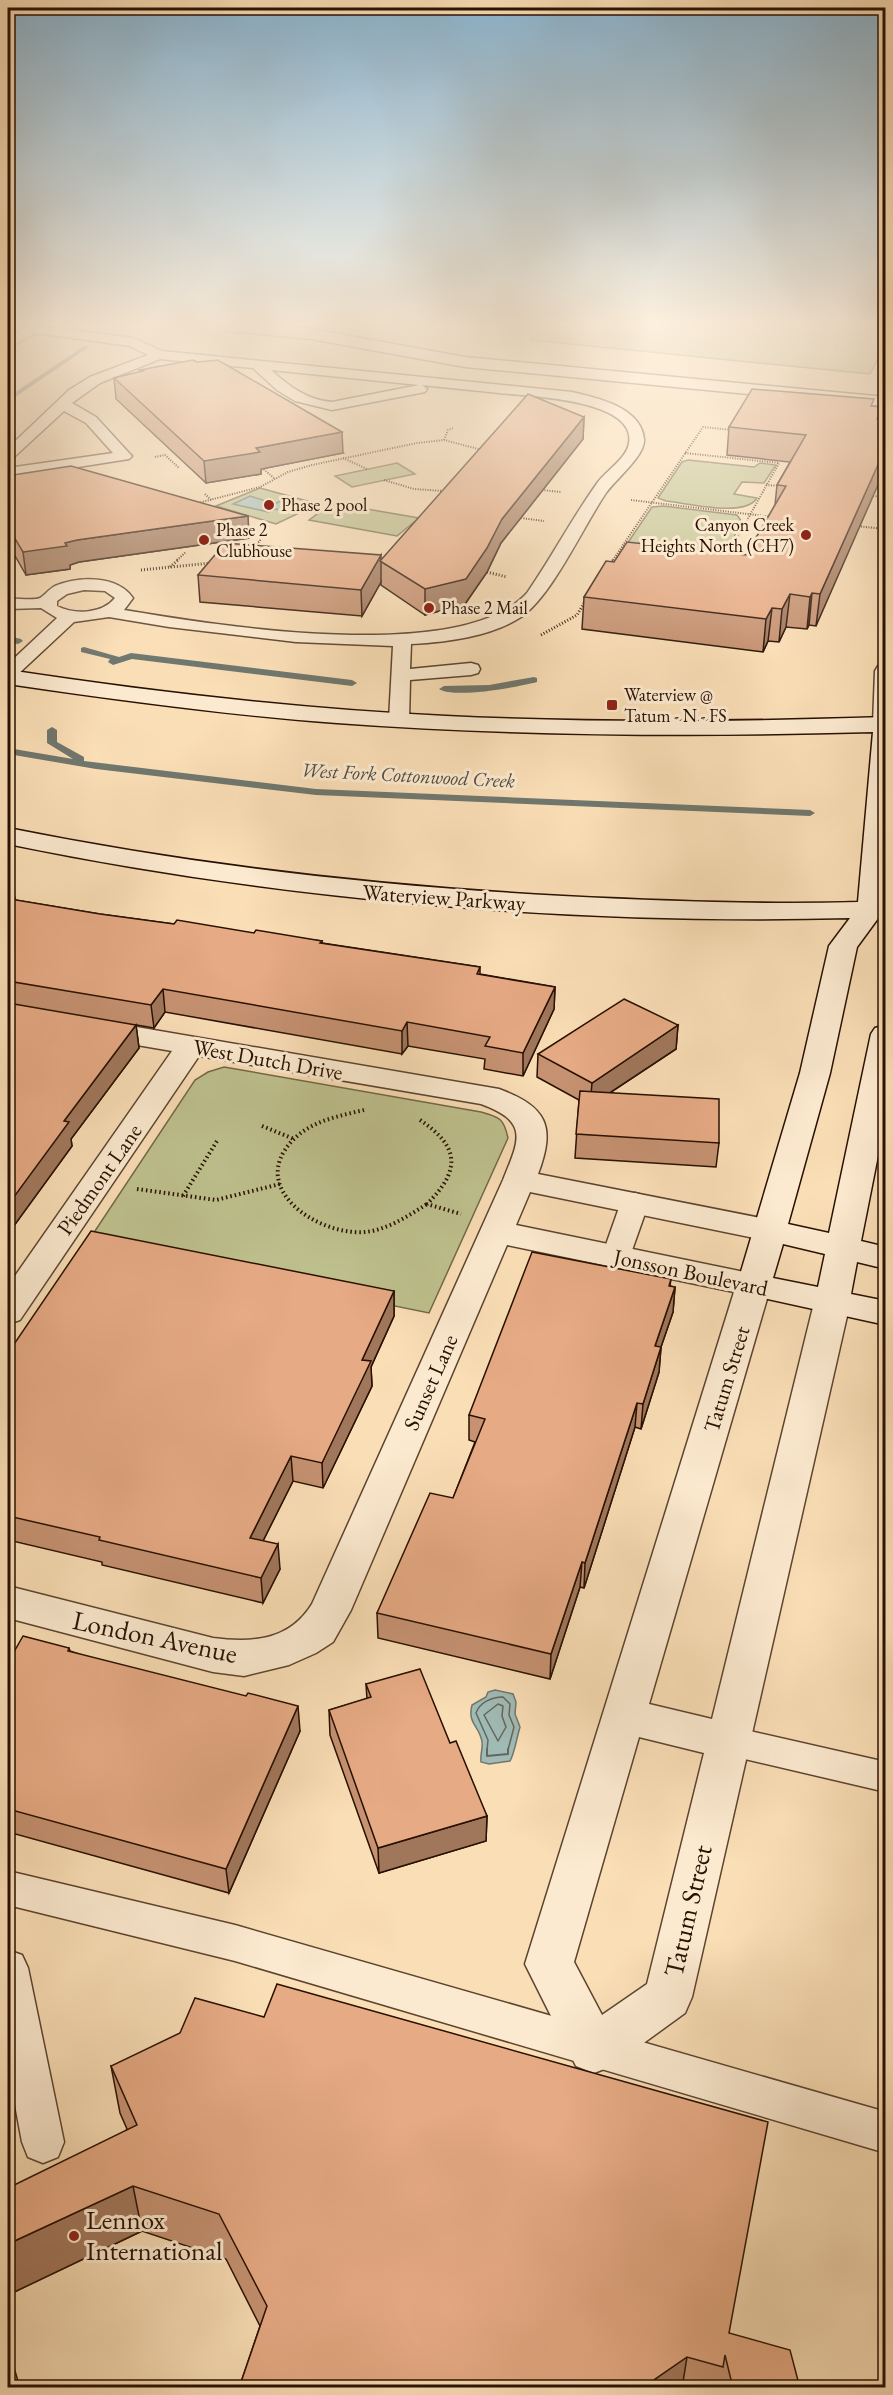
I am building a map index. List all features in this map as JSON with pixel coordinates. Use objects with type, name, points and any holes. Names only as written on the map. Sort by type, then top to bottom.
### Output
[{"type":"street","points":[[881,915],[885,670]]},
{"type":"street","points":[[8,675],[162,699],[399,720],[609,729],[740,729],[885,724]]},
{"type":"street","name":"Waterview Parkway","points":[[8,836],[184,869],[374,892],[636,908],[881,915]]},
{"type":"street","name":"Tatum Street","points":[[881,915],[843,946],[815,1073],[754,1285],[549,1964],[594,2049],[668,1997],[844,1250],[885,1034]]},
{"type":"street","name":"West Dutch Drive","points":[[8,1014],[489,1096],[511,1104],[525,1113]]},
{"type":"street","name":"Piedmont Lane","points":[[8,1312],[190,1046]]},
{"type":"street","name":"Sunset Lane","points":[[301,1641],[318,1630],[330,1610],[519,1180],[533,1140],[533,1130],[525,1113]]},
{"type":"street","points":[[519,1180],[769,1230],[844,1250],[885,1258]]},
{"type":"street","name":"Jonsson Boulevard","points":[[498,1228],[616,1256],[885,1313]]},
{"type":"street","name":"London Avenue","points":[[8,1602],[213,1655],[244,1659],[274,1653],[301,1641]]},
{"type":"street","points":[[624,1716],[728,1741]]},
{"type":"lane","points":[[8,455],[27,438]]},
{"type":"lane","points":[[8,473],[124,456],[107,438]]},
{"type":"lane","points":[[109,612],[142,619],[264,633],[402,640],[470,631],[495,623],[516,612],[532,598],[596,496],[612,474],[634,451],[636,438]]},
{"type":"lane","points":[[95,585],[109,587],[122,594],[124,598],[117,608],[90,616],[70,616],[54,611],[47,603],[53,594],[72,587],[95,585]]},
{"type":"lane","points":[[8,604],[47,603]]},
{"type":"lane","points":[[8,675],[70,616]]},
{"type":"lane","points":[[399,720],[402,640]]},
{"type":"lane","points":[[402,675],[471,669]]},
{"type":"lane","points":[[616,1256],[635,1202]]},
{"type":"lane","points":[[728,1741],[885,1777]]},
{"type":"lane","points":[[8,1888],[236,1943],[885,2133]]},
{"type":"lane","points":[[8,1968],[43,2142]]},
{"type":"path","points":[[608,567],[696,438]]},
{"type":"path","points":[[189,505],[260,487],[299,468],[394,447],[444,440],[464,443],[483,450]]},
{"type":"path","points":[[387,443],[394,447]]},
{"type":"path","points":[[685,453],[779,464],[724,561]]},
{"type":"path","points":[[327,456],[333,459]]},
{"type":"path","points":[[343,458],[367,469]]},
{"type":"path","points":[[257,464],[276,479]]},
{"type":"path","points":[[384,480],[414,489],[448,491],[441,499]]},
{"type":"path","points":[[766,484],[787,487]]},
{"type":"path","points":[[236,493],[241,494]]},
{"type":"path","points":[[204,494],[212,500]]},
{"type":"path","points":[[596,496],[783,518]]},
{"type":"path","points":[[873,496],[885,497]]},
{"type":"path","points":[[850,526],[885,529]]},
{"type":"path","points":[[238,530],[254,531],[261,536],[260,541],[242,553]]},
{"type":"path","points":[[245,545],[252,547]]},
{"type":"path","points":[[8,561],[11,555],[19,550]]},
{"type":"path","points":[[169,567],[186,552]]},
{"type":"path","points":[[109,587],[139,571],[214,562]]},
{"type":"path","points":[[374,1110],[320,1121],[294,1139],[284,1150],[278,1166],[280,1184],[288,1202],[299,1212],[327,1225],[364,1232],[382,1227],[427,1204],[443,1190],[450,1166],[451,1147],[440,1132],[413,1116]]},
{"type":"path","points":[[262,1126],[294,1139]]},
{"type":"path","points":[[183,1196],[217,1141]]},
{"type":"path","points":[[97,1182],[216,1200],[280,1184]]},
{"type":"path","points":[[427,1204],[498,1228]]},
{"type":"green space","points":[[688,460],[754,467],[760,463],[776,465],[764,483],[742,482],[734,494],[757,498],[751,504],[741,507],[715,508],[658,498],[682,462]]},
{"type":"green space","points":[[397,463],[415,474],[352,487],[335,476]]},
{"type":"green space","points":[[260,488],[318,504],[276,524],[216,506]]},
{"type":"green space","points":[[332,503],[419,518],[397,536],[309,520]]},
{"type":"green space","points":[[663,506],[737,515],[742,522],[711,579],[614,563],[652,507]]},
{"type":"green space","points":[[224,1067],[481,1112],[497,1117],[503,1123],[508,1138],[429,1313],[87,1243],[195,1080],[208,1072]]},
{"type":"water","name":"Phase 2 pool","points":[[250,496],[275,504],[284,499],[305,505],[287,512],[275,509],[268,512],[233,504]]},
{"type":"water","points":[[495,1690],[513,1694],[516,1702],[515,1714],[520,1727],[510,1761],[489,1764],[481,1762],[482,1742],[472,1721],[471,1711],[472,1705],[486,1697],[488,1692]]},
{"type":"building","points":[[179,438],[311,438],[256,448],[260,452],[204,461]]},
{"type":"building","points":[[489,438],[567,438],[502,519],[487,548],[466,579],[425,589],[380,561]]},
{"type":"building","points":[[804,438],[885,438],[885,449],[820,594],[812,593],[810,597],[790,594],[782,609],[772,608],[766,619],[584,597],[606,561],[614,562],[627,542],[746,555],[786,486],[777,485]]},
{"type":"building","points":[[71,466],[248,516],[77,540],[65,543],[67,546],[23,552],[8,527],[8,478],[13,475]]},
{"type":"building","points":[[225,543],[381,555],[361,590],[198,575]]},
{"type":"building","points":[[8,893],[14,894],[10,899],[100,914],[174,924],[177,920],[254,933],[256,930],[322,941],[320,943],[480,967],[477,974],[555,987],[523,1053],[485,1046],[490,1037],[407,1022],[402,1031],[163,989],[151,1005],[8,981]]},
{"type":"building","points":[[624,999],[678,1025],[592,1083],[538,1054]]},
{"type":"building","points":[[8,1003],[136,1025],[64,1121],[69,1122],[8,1205]]},
{"type":"building","points":[[580,1091],[719,1099],[719,1143],[576,1134]]},
{"type":"building","points":[[91,1231],[394,1291],[362,1360],[371,1361],[322,1463],[291,1456],[250,1538],[278,1544],[261,1578],[8,1516],[8,1353]]},
{"type":"building","points":[[532,1252],[671,1279],[669,1286],[675,1287],[655,1346],[661,1347],[643,1404],[637,1403],[585,1563],[582,1562],[551,1654],[377,1613],[430,1493],[453,1498],[485,1419],[469,1415]]},
{"type":"building","points":[[23,1636],[69,1648],[68,1651],[246,1696],[248,1693],[298,1706],[226,1869],[8,1809],[8,1656],[11,1657]]},
{"type":"building","points":[[420,1669],[450,1743],[456,1741],[487,1816],[378,1848],[329,1710],[371,1697],[366,1684]]},
{"type":"building","points":[[277,1984],[768,2122],[729,2333],[790,2350],[800,2388],[733,2388],[725,2355],[723,2367],[687,2357],[642,2388],[239,2388],[267,2306],[219,2214],[133,2186],[8,2244],[8,2188],[137,2125],[111,2066],[180,2033],[195,1998],[264,2017]]},
{"type":"building","points":[[8,2347],[20,2388],[8,2388]]},
{"type":"waterway","points":[[8,639],[18,641]]},
{"type":"waterway","points":[[84,650],[115,657],[115,660]]},
{"type":"waterway","points":[[113,662],[131,656],[352,683]]},
{"type":"waterway","points":[[444,689],[489,688],[534,680]]},
{"type":"waterway","points":[[52,730],[52,743],[80,759]]},
{"type":"waterway","name":"West Fork Cottonwood Creek","points":[[8,751],[96,766],[316,792],[810,813]]},
{"type":"place","name":"Phase 2 pool","points":[[269,505]]},
{"type":"place","name":"Canyon Creek Heights North (CH7)","points":[[806,535]]},
{"type":"place","name":"Phase 2 Clubhouse","points":[[204,540]]},
{"type":"place","name":"Phase 2 Mail","points":[[429,608]]},
{"type":"place","name":"Waterview @ Tatum - N - FS","points":[[612,705]]},
{"type":"place","name":"Lennox International","points":[[74,2236]]}]
